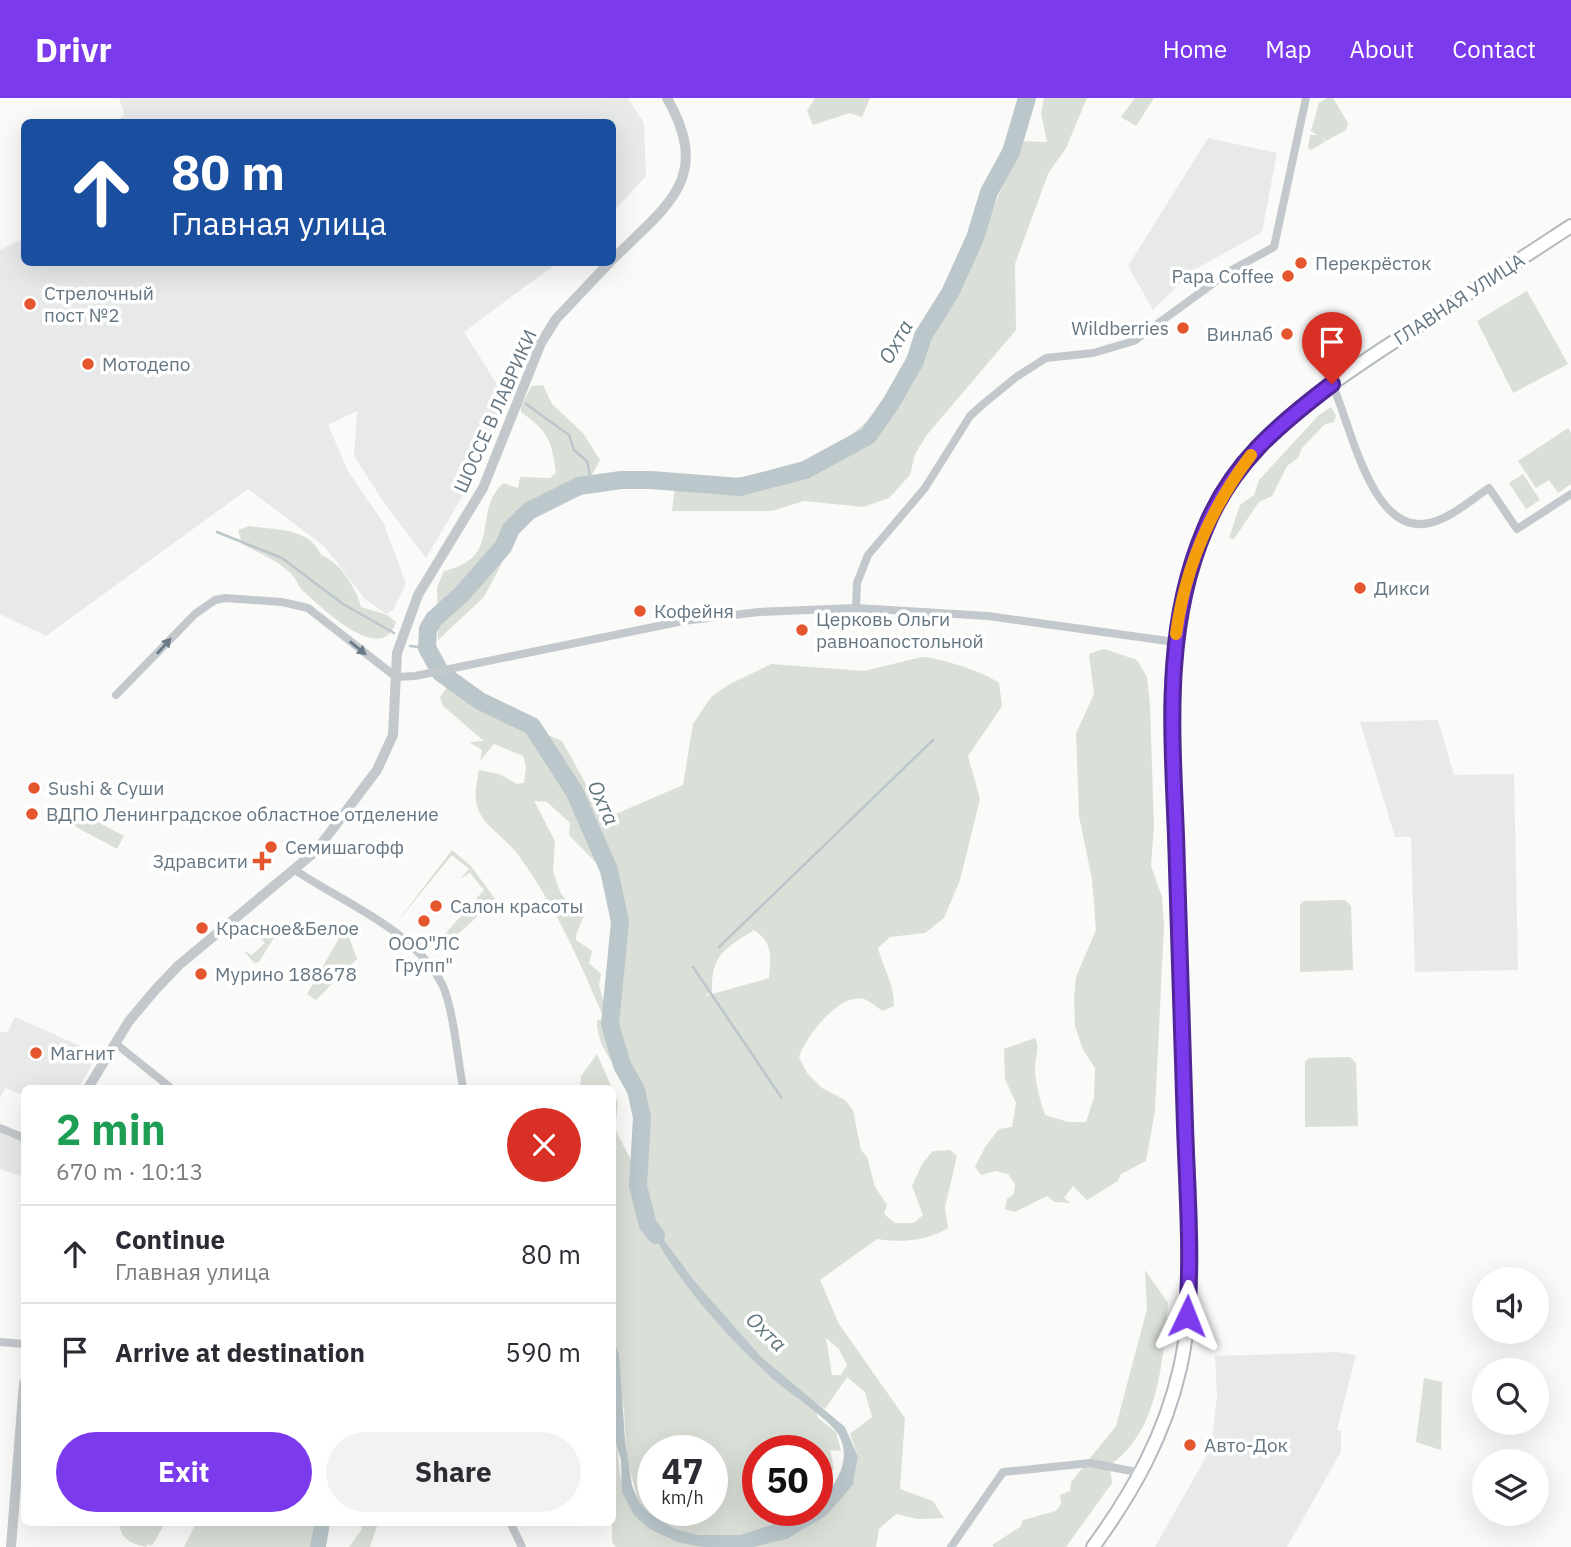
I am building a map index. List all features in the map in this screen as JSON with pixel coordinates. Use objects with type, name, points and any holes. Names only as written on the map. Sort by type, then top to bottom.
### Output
[{"type":"main road","name":"ГЛАВНАЯ УЛИЦА","points":[[1093,1547],[1142,1473],[1163,1426],[1181,1365],[1188,1300],[1187,1191],[1171,708],[1175,642],[1187,575],[1205,526],[1228,485],[1262,440],[1332,384],[1571,226]]},
{"type":"street","name":"ШОССЕ В ЛАВРИКИ","points":[[616,256],[666,205],[685,172],[684,136],[667,98]]},
{"type":"street","points":[[856,608],[857,583],[868,555],[925,488],[970,416],[1015,378],[1046,358],[1093,353],[1134,341],[1230,271],[1274,247],[1306,98]]},
{"type":"street","name":"ШОССЕ В ЛАВРИКИ","points":[[90,1085],[129,1021],[170,974],[295,870],[337,827],[377,770],[393,735],[398,648],[424,584],[483,488],[541,343],[556,319],[606,266]]},
{"type":"street","points":[[1332,384],[1373,487],[1393,513],[1406,522],[1431,523],[1489,488],[1517,529],[1571,494]]},
{"type":"street","points":[[116,695],[195,614],[215,600],[225,598],[282,601],[308,608],[396,677],[474,665],[720,614],[856,608],[988,615],[1175,642]]},
{"type":"street","points":[[295,870],[398,934],[419,951],[442,985],[462,1085]]},
{"type":"street","points":[[115,1042],[167,1085]]},
{"type":"street","points":[[0,1128],[21,1137]]},
{"type":"street","points":[[0,1342],[21,1344]]},
{"type":"street","points":[[10,1547],[21,1418]]},
{"type":"street","points":[[951,1547],[1003,1472],[1090,1463],[1142,1473]]},
{"type":"street","points":[[512,1526],[522,1547]]},
{"type":"shaded area","points":[[119,98],[628,98],[644,123],[646,176],[616,209],[616,119],[120,119],[124,114]]},
{"type":"shaded area","points":[[815,98],[870,98],[862,117],[850,113],[813,125],[807,111]]},
{"type":"shaded area","points":[[1044,98],[1087,98],[1066,148],[1048,174],[1015,264],[1016,330],[926,436],[915,454],[910,475],[889,498],[863,507],[804,501],[772,511],[672,511],[675,487],[795,468],[839,444],[877,411],[910,373],[938,329],[983,234],[1020,141],[1047,142],[1041,113]]},
{"type":"shaded area","points":[[1135,98],[1154,98],[1136,126],[1121,117]]},
{"type":"shaded area","points":[[1333,98],[1348,123],[1346,130],[1326,141],[1322,138],[1325,142],[1311,150],[1308,148],[1310,135],[1317,135],[1311,131],[1319,103]]},
{"type":"shaded area","points":[[1208,138],[1277,153],[1262,232],[1194,270],[1153,310],[1128,266]]},
{"type":"shaded area","points":[[21,240],[21,266],[553,266],[464,332],[505,397],[472,480],[426,558],[385,504],[354,456],[357,411],[328,425],[348,471],[384,524],[406,584],[393,610],[386,614],[365,599],[324,546],[248,489],[46,636],[0,614],[0,250]]},
{"type":"shaded area","points":[[1527,291],[1568,364],[1513,393],[1477,321]]},
{"type":"shaded area","points":[[543,385],[552,404],[583,433],[600,460],[581,495],[527,516],[484,597],[438,640],[437,587],[444,571],[474,556],[481,545],[494,495],[503,483],[518,488],[520,477],[550,478],[556,473],[553,453],[543,431],[521,412],[521,405],[532,386]]},
{"type":"shaded area","points":[[1331,407],[1336,415],[1334,422],[1325,424],[1302,448],[1298,458],[1287,466],[1272,496],[1259,502],[1234,539],[1229,538],[1240,505],[1254,495],[1259,480],[1319,415]]},
{"type":"shaded area","points":[[1568,428],[1571,433],[1571,484],[1558,493],[1549,480],[1536,488],[1518,461]]},
{"type":"shaded area","points":[[1523,474],[1540,500],[1526,509],[1509,483]]},
{"type":"shaded area","points":[[249,526],[290,531],[308,539],[321,555],[334,563],[346,576],[361,607],[387,615],[396,622],[389,634],[378,639],[365,636],[337,620],[302,590],[282,566],[242,544],[238,530]]},
{"type":"shaded area","points":[[1104,649],[1137,660],[1147,677],[1154,827],[1151,866],[1162,897],[1164,925],[1155,1111],[1146,1161],[1121,1174],[1118,1181],[1087,1200],[1073,1186],[1064,1198],[1071,1203],[1054,1202],[1047,1196],[1015,1212],[1005,1209],[1007,1199],[1014,1194],[1015,1184],[1008,1174],[995,1171],[981,1175],[975,1167],[985,1147],[999,1129],[1012,1127],[1016,1103],[1005,1079],[1004,1049],[1035,1038],[1038,1093],[1045,1115],[1068,1122],[1086,1122],[1094,1097],[1095,1068],[1083,1050],[1075,1026],[1076,977],[1096,930],[1092,879],[1079,816],[1076,733],[1094,694],[1089,654]]},
{"type":"shaded area","points":[[922,657],[973,670],[999,683],[1002,706],[968,756],[980,799],[960,880],[944,918],[925,933],[890,937],[878,948],[891,983],[894,1006],[883,1011],[864,999],[845,1002],[816,1028],[799,1057],[807,1073],[822,1088],[845,1100],[853,1110],[861,1150],[867,1157],[875,1187],[887,1205],[884,1214],[895,1223],[914,1223],[923,1215],[912,1186],[922,1164],[933,1151],[950,1150],[957,1156],[945,1207],[948,1228],[932,1236],[914,1240],[877,1239],[820,1280],[839,1324],[905,1418],[900,1489],[933,1501],[944,1518],[918,1519],[896,1514],[879,1529],[876,1547],[754,1547],[787,1539],[809,1526],[833,1526],[833,1508],[853,1485],[858,1457],[850,1434],[872,1417],[865,1392],[847,1377],[825,1409],[815,1402],[818,1418],[836,1432],[841,1451],[833,1450],[833,1435],[742,1435],[742,1526],[768,1526],[740,1535],[697,1536],[670,1526],[728,1526],[728,1435],[637,1435],[637,1495],[627,1460],[624,1409],[616,1364],[616,1131],[633,1164],[635,1132],[630,1096],[623,1078],[602,1044],[597,1020],[604,1019],[556,915],[519,856],[485,821],[477,805],[479,770],[499,774],[517,784],[524,783],[526,767],[523,756],[494,744],[480,761],[482,750],[469,742],[484,741],[443,706],[440,697],[447,687],[469,701],[562,741],[596,802],[611,816],[683,785],[693,724],[711,697],[728,685],[771,664],[864,671]],"holes":[[[534,801],[547,802],[570,823],[569,835],[603,870],[616,923],[613,947],[620,950],[618,980],[605,1007],[599,985],[601,974],[589,963],[592,951],[576,940],[585,910],[573,907],[561,894],[553,872],[555,841]],[[754,930],[768,945],[769,978],[705,996],[712,991],[714,968],[722,953]],[[826,1338],[839,1349],[847,1365],[841,1375],[832,1375]]]},
{"type":"shaded area","points":[[1438,720],[1454,775],[1514,774],[1518,970],[1415,972],[1411,837],[1395,837],[1360,722]]},
{"type":"shaded area","points":[[69,806],[124,836],[117,849],[61,819]]},
{"type":"shaded area","points":[[452,850],[471,866],[496,900],[451,940],[445,934],[484,890],[470,873],[460,879],[469,869],[452,855],[393,927]]},
{"type":"shaded area","points":[[1345,900],[1351,906],[1353,970],[1300,972],[1300,905],[1304,901]]},
{"type":"shaded area","points":[[274,926],[278,931],[259,962],[254,963],[244,951],[252,955],[265,943],[259,937]]},
{"type":"shaded area","points":[[342,933],[349,937],[357,959],[316,1000],[307,994]]},
{"type":"shaded area","points":[[15,1017],[98,1054],[81,1085],[21,1085],[21,1095],[6,1088],[0,1097],[0,1031],[7,1033]]},
{"type":"shaded area","points":[[597,1054],[611,1085],[580,1085],[581,1076]]},
{"type":"shaded area","points":[[1350,1057],[1356,1063],[1358,1126],[1305,1127],[1305,1062],[1309,1058]]},
{"type":"shaded area","points":[[0,1132],[21,1141],[21,1176],[0,1169]]},
{"type":"shaded area","points":[[643,1212],[696,1283],[761,1357],[845,1427],[858,1457],[853,1485],[833,1508],[833,1485],[840,1473],[844,1454],[838,1434],[818,1414],[773,1379],[736,1343],[699,1302],[667,1258]]},
{"type":"shaded area","points":[[1145,1270],[1168,1303],[1161,1369],[1149,1413],[1139,1433],[1127,1450],[1110,1465],[1112,1483],[1066,1547],[994,1547],[992,1545],[1020,1527],[1023,1520],[1056,1511],[1061,1504],[1060,1495],[1070,1491],[1071,1482],[1116,1426],[1147,1309]]},
{"type":"shaded area","points":[[616,1348],[619,1354],[625,1440],[632,1486],[637,1497],[637,1518],[622,1492],[621,1460],[616,1442]]},
{"type":"shaded area","points":[[1337,1352],[1356,1355],[1337,1430],[1341,1431],[1341,1452],[1287,1547],[1155,1547],[1211,1448],[1217,1396],[1215,1356]]},
{"type":"shaded area","points":[[1424,1378],[1442,1382],[1441,1450],[1416,1442]]},
{"type":"shaded area","points":[[616,1419],[624,1491],[637,1514],[637,1526],[649,1526],[669,1537],[702,1547],[616,1547],[612,1542],[612,1526],[616,1526]]},
{"type":"shaded area","points":[[120,1526],[163,1526],[152,1546],[136,1544],[122,1533]]},
{"type":"shaded area","points":[[194,1526],[314,1526],[310,1547],[184,1547]]},
{"type":"shaded area","points":[[314,1526],[330,1526],[326,1547],[310,1547]]},
{"type":"shaded area","points":[[362,1526],[377,1526],[370,1547],[349,1547]]},
{"type":"shaded area","points":[[647,1526],[670,1526],[697,1535],[740,1535],[768,1526],[809,1526],[787,1539],[754,1547],[702,1547],[677,1542]]},
{"type":"waterway","name":"Охта","points":[[656,1235],[648,1225],[638,1186],[642,1117],[636,1090],[622,1065],[610,1024],[620,922],[609,870],[574,791],[532,726],[480,701],[441,673],[427,648],[428,629],[434,619],[461,595],[503,547],[511,529],[529,511],[579,486],[621,480],[651,480],[740,487],[805,470],[868,436],[891,403],[915,361],[923,336],[950,293],[975,238],[989,192],[1011,152],[1027,98]]},
{"type":"waterway","points":[[526,404],[569,435],[574,450],[587,461],[592,484]]},
{"type":"waterway","points":[[217,532],[282,558],[343,604],[394,633]]},
{"type":"waterway","points":[[410,646],[427,648]]},
{"type":"waterway","points":[[719,947],[933,740]]},
{"type":"waterway","points":[[693,967],[781,1097]]},
{"type":"slow traffic","points":[[1176,634],[1187,575],[1205,526],[1228,485],[1251,455]]},
{"type":"place","name":"Перекрёсток","points":[[1301,263]]},
{"type":"place","name":"Papa Coffee","points":[[1288,276]]},
{"type":"place","name":"Стрелочный пост №2","points":[[30,304]]},
{"type":"place","name":"Wildberries","points":[[1183,328]]},
{"type":"place","name":"Винлаб","points":[[1287,334]]},
{"type":"place","name":"Мотодепо","points":[[88,364]]},
{"type":"place","name":"Дикси","points":[[1360,588]]},
{"type":"place","name":"Кофейня","points":[[640,611]]},
{"type":"place","name":"Церковь Ольги равноапостольной","points":[[802,630]]},
{"type":"place","name":"Sushi & Суши","points":[[34,788]]},
{"type":"place","name":"ВДПО Ленинградское областное отделение","points":[[32,814]]},
{"type":"place","name":"Семишагофф","points":[[271,847]]},
{"type":"place","name":"Здравсити","points":[[262,861]]},
{"type":"place","name":"Салон красоты","points":[[436,906]]},
{"type":"place","name":"ООО\"ЛС Групп\"","points":[[424,921]]},
{"type":"place","name":"Красное&Белое","points":[[202,928]]},
{"type":"place","name":"Мурино 188678","points":[[201,974]]},
{"type":"place","name":"Магнит","points":[[36,1053]]},
{"type":"place","name":"Авто-Док","points":[[1190,1445]]},
{"type":"route","points":[[1187,1316],[1187,1191],[1171,708],[1180,607],[1187,575],[1205,526],[1228,485],[1262,440],[1332,384]]}]
